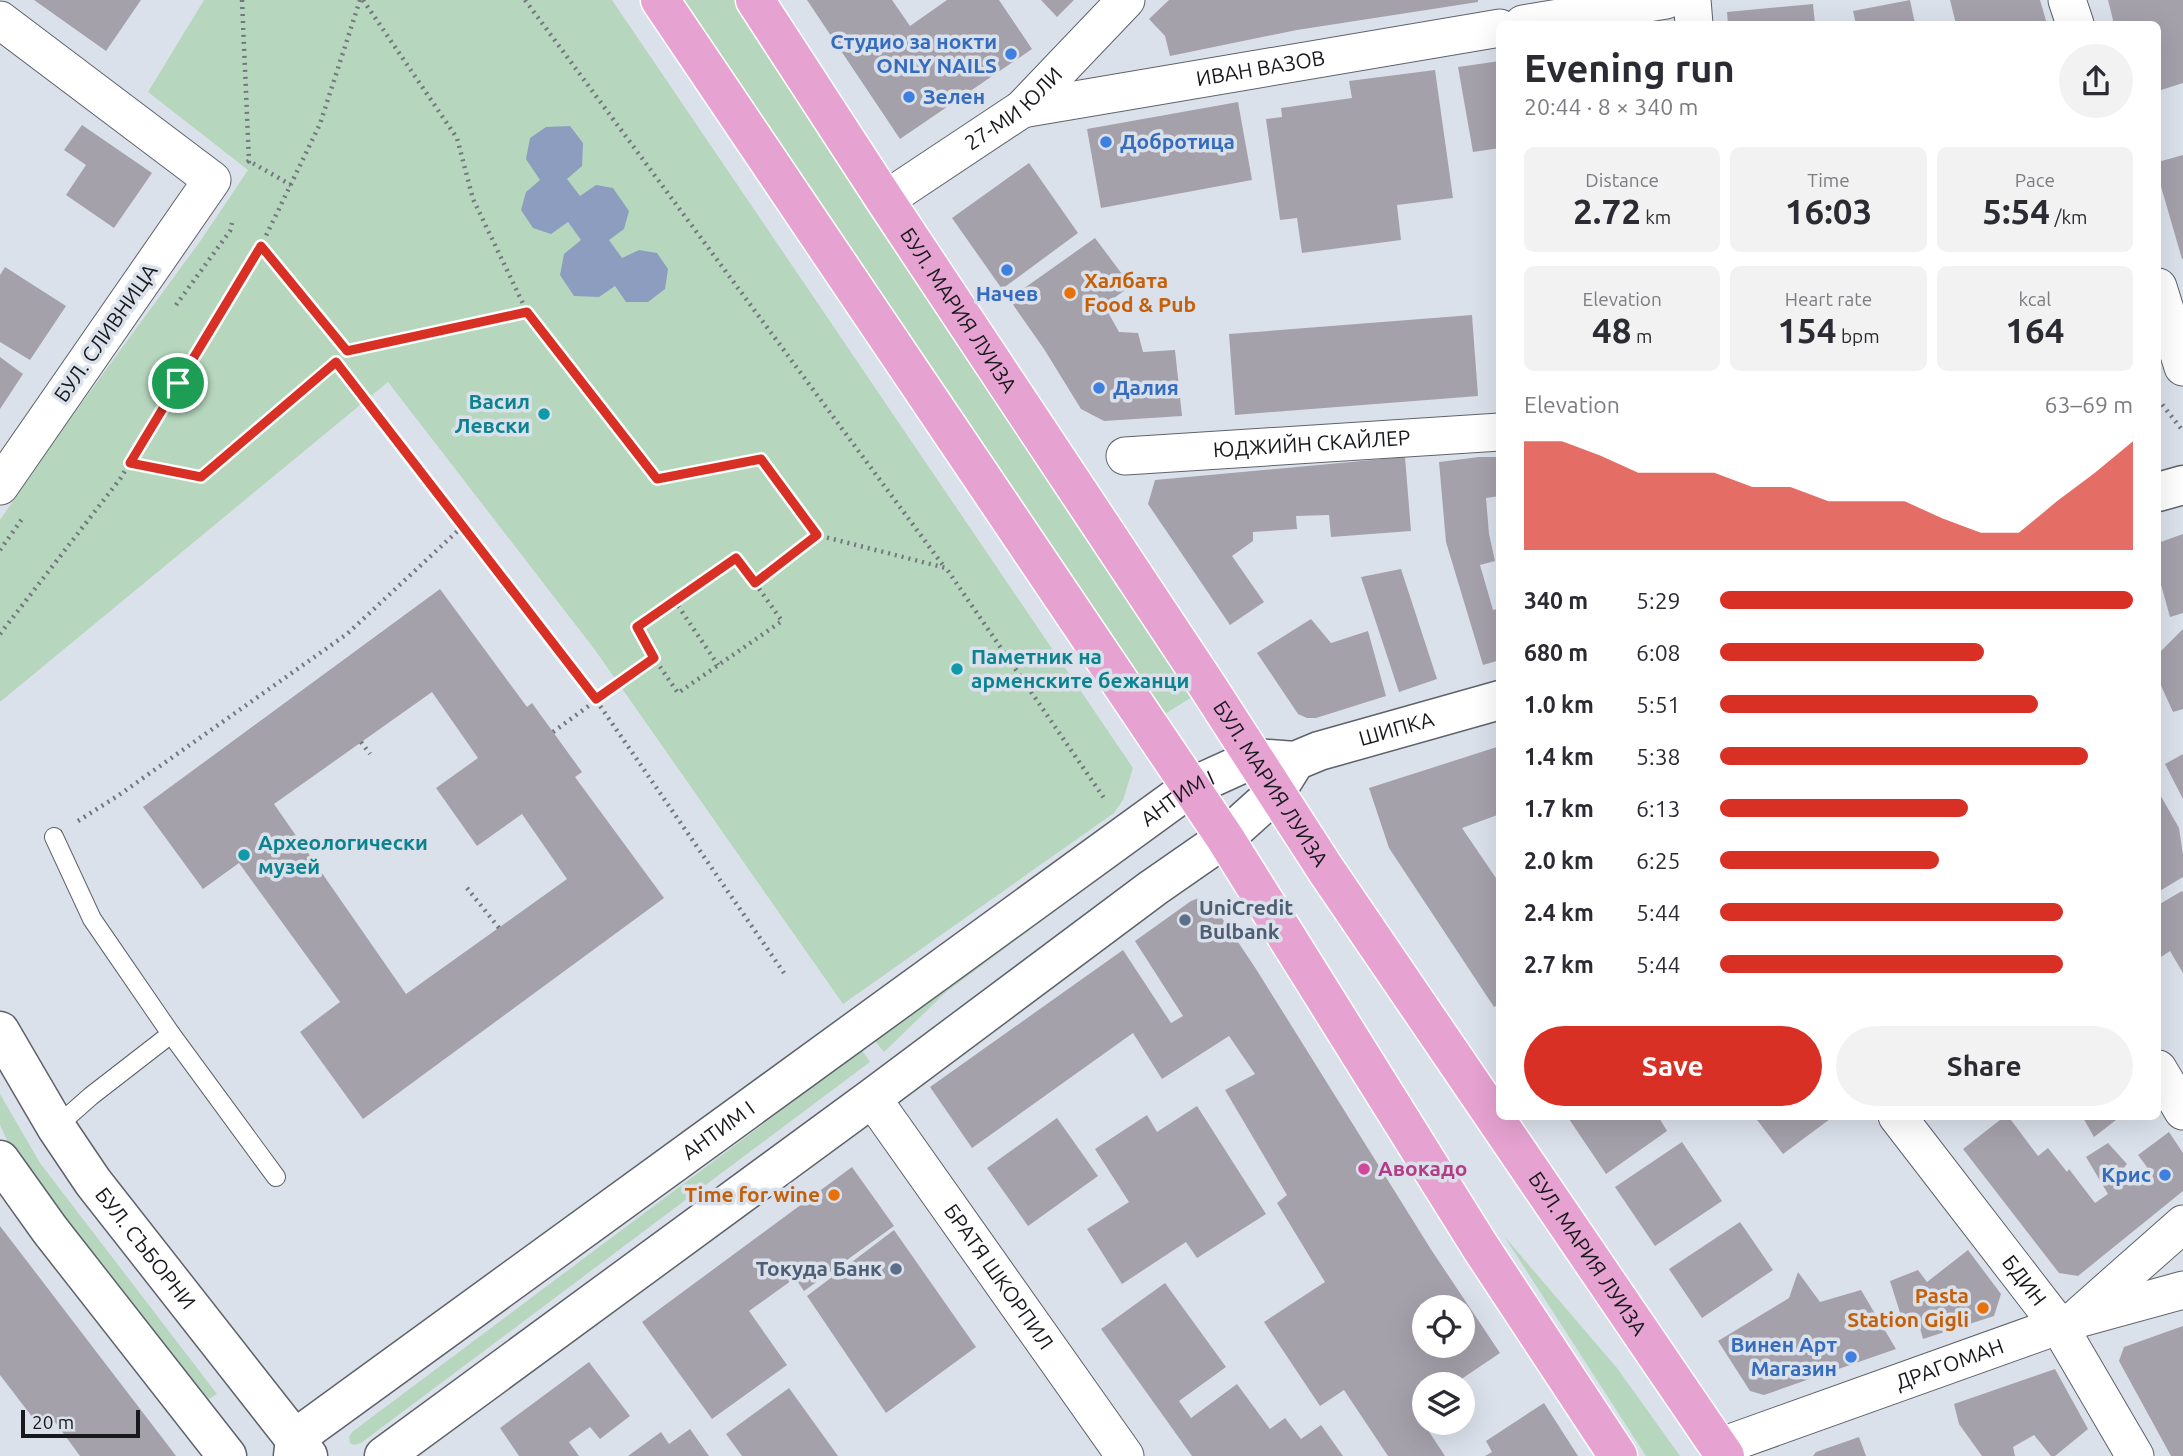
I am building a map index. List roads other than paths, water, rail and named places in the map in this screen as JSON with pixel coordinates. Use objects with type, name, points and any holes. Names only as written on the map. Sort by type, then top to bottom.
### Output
[{"type":"main road","points":[[660,0],[1225,838],[1474,1236],[1618,1456]]},
{"type":"main road","name":"БУЛ. МАРИЯ ЛУИЗА","points":[[755,0],[1255,758],[1285,777],[1341,892],[1496,1119]]},
{"type":"main road","name":"БУЛ. МАРИЯ ЛУИЗА","points":[[1496,1120],[1722,1451]]},
{"type":"street","name":"27-МИ ЮЛИ","points":[[885,200],[1022,109],[1126,0]]},
{"type":"street","points":[[1541,21],[1666,0]]},
{"type":"street","points":[[1692,0],[1694,21]]},
{"type":"street","points":[[2067,0],[2074,21]]},
{"type":"street","name":"БУЛ. СЛИВНИЦА","points":[[0,20],[212,180],[0,486]]},
{"type":"street","name":"ИВАН ВАЗОВ","points":[[1022,109],[1496,30]]},
{"type":"street","points":[[2161,297],[2183,367]]},
{"type":"street","name":"ЮДЖИЙН СКАЙЛЕР","points":[[1125,456],[1496,432]]},
{"type":"street","points":[[2161,491],[2183,485]]},
{"type":"street","name":"ШИПКА","points":[[1285,777],[1319,751],[1496,701]]},
{"type":"street","name":"АНТИМ I","points":[[299,1450],[1191,787],[1255,758]]},
{"type":"street","points":[[384,1456],[1153,888],[1225,838],[1285,777]]},
{"type":"street","name":"БУЛ. СЪБОРНИ","points":[[0,1031],[56,1127],[93,1182],[299,1450]]},
{"type":"street","points":[[2161,1074],[2183,1111]]},
{"type":"street","name":"БРАТЯ ШКОРПИЛ","points":[[872,1098],[1125,1456]]},
{"type":"street","name":"БДИН","points":[[1901,1120],[2067,1323],[2134,1456]]},
{"type":"street","points":[[0,1160],[50,1230],[227,1456]]},
{"type":"street","points":[[2067,1323],[2183,1224]]},
{"type":"street","name":"ДРАГОМАН","points":[[1722,1451],[2067,1323],[2183,1290]]},
{"type":"lane","points":[[54,836],[92,919],[171,1034],[276,1177]]},
{"type":"lane","points":[[56,1127],[171,1034]]},
{"type":"water","points":[[570,126],[583,143],[582,166],[567,179],[580,196],[596,185],[613,188],[629,211],[624,229],[609,240],[622,258],[639,250],[657,253],[668,269],[665,289],[648,302],[626,302],[615,286],[599,297],[574,296],[560,275],[564,254],[581,240],[568,222],[551,234],[533,228],[521,210],[526,192],[540,180],[526,159],[530,138],[546,127]]},
{"type":"place","name":"Студио за нокти ONLY NAILS","points":[[1011,54]]},
{"type":"place","name":"Зелен","points":[[909,97]]},
{"type":"place","name":"Добротица","points":[[1106,142]]},
{"type":"place","name":"Начев","points":[[1007,270]]},
{"type":"place","name":"Халбата Food & Pub","points":[[1070,293]]},
{"type":"place","name":"Далия","points":[[1099,388]]},
{"type":"place","name":"Васил Левски","points":[[544,414]]},
{"type":"place","name":"Паметник на арменските бежанци","points":[[957,669]]},
{"type":"place","name":"Археологически музей","points":[[244,855]]},
{"type":"place","name":"UniCredit Bulbank","points":[[1185,920]]},
{"type":"place","name":"Авокадо","points":[[1364,1169]]},
{"type":"place","name":"Крис","points":[[2165,1175]]},
{"type":"place","name":"Time for wine","points":[[834,1195]]},
{"type":"place","name":"Токуда Банк","points":[[896,1269]]},
{"type":"place","name":"Pasta Station Gigli","points":[[1983,1308]]},
{"type":"place","name":"Винен Арт Магазин","points":[[1851,1357]]}]
